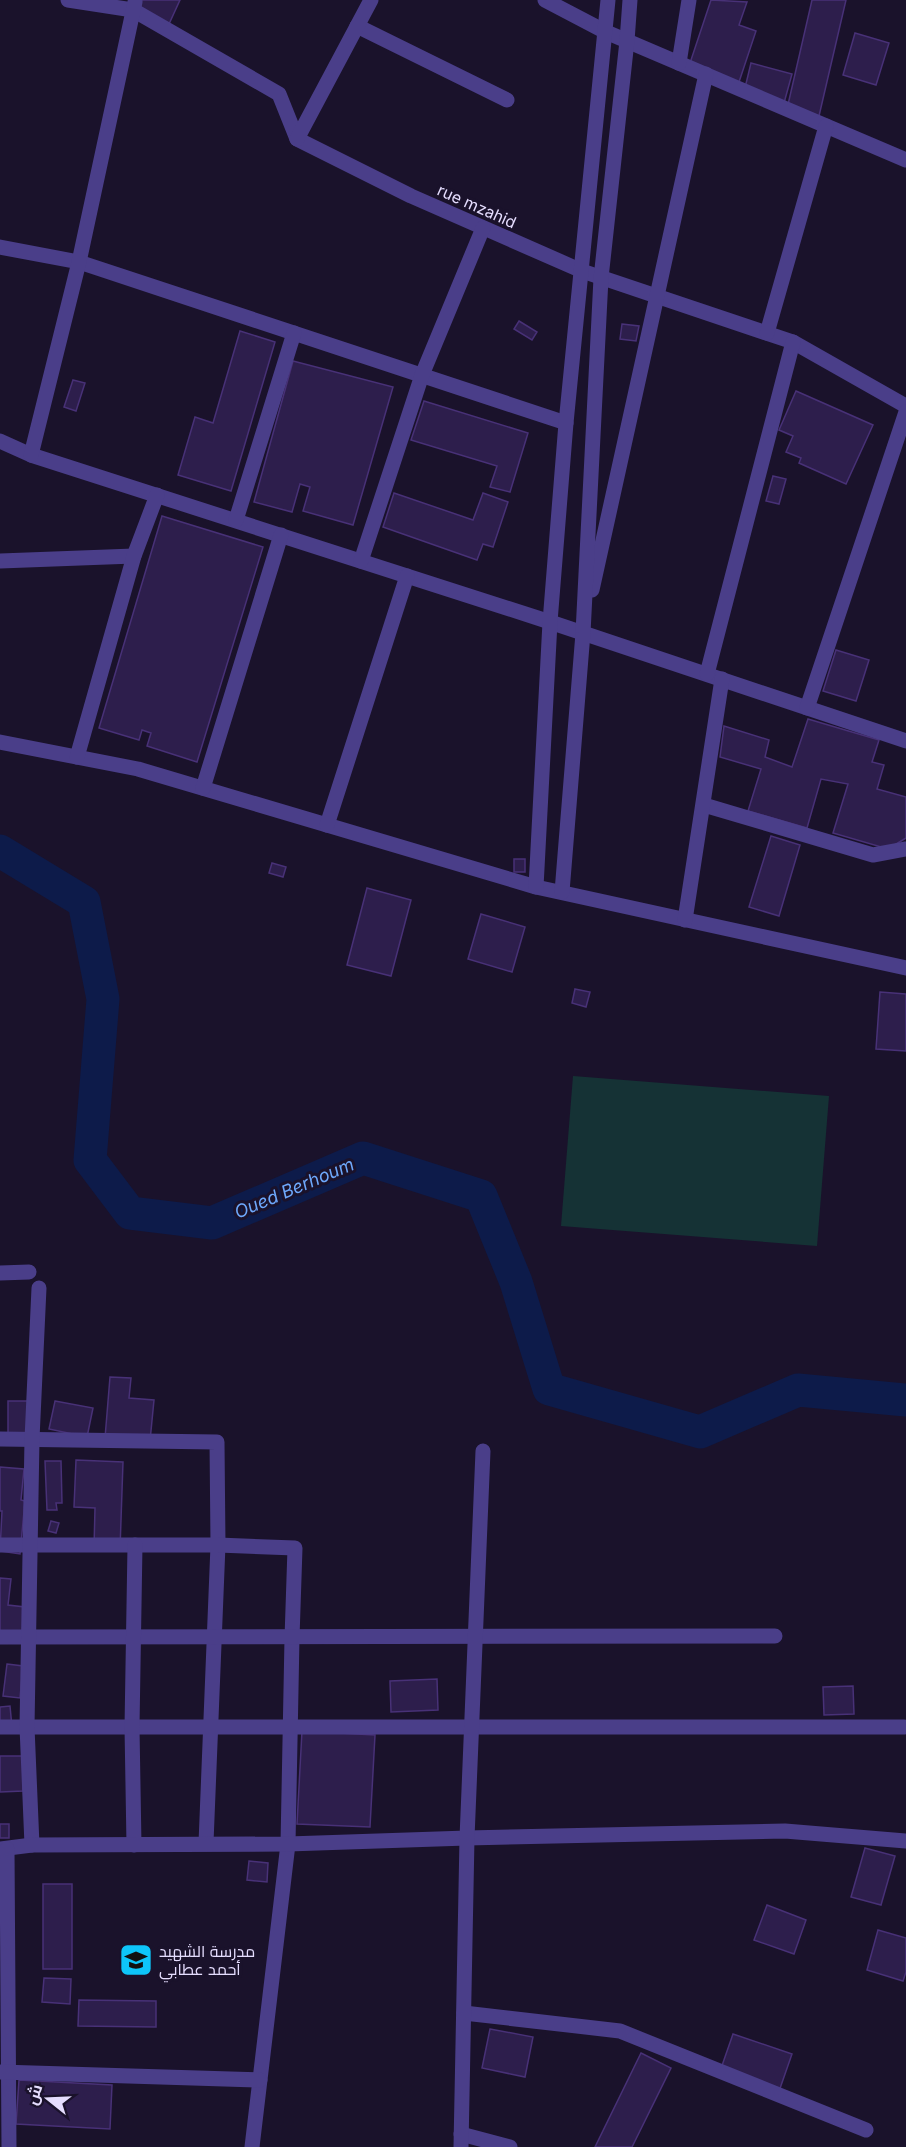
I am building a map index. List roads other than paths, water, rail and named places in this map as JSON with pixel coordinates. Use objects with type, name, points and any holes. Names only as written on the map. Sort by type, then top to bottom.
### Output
[{"type":"street","points":[[68,0],[135,5],[279,94],[297,139]]},
{"type":"street","points":[[297,139],[371,0]]},
{"type":"street","points":[[545,0],[606,32],[906,160]]},
{"type":"street","points":[[536,887],[550,622],[566,423],[608,0]]},
{"type":"street","points":[[561,892],[583,633],[601,278],[630,0]]},
{"type":"street","points":[[679,63],[688,0]]},
{"type":"street","points":[[31,455],[79,262],[135,5]]},
{"type":"street","points":[[357,26],[507,100]]},
{"type":"street","points":[[583,633],[706,74]]},
{"type":"street","points":[[767,333],[825,126]]},
{"type":"street","name":"rue mzahid","points":[[297,139],[411,196],[582,271],[793,342],[906,406]]},
{"type":"street","points":[[361,561],[422,375],[483,228]]},
{"type":"street","points":[[0,247],[79,262],[566,423]]},
{"type":"street","points":[[236,520],[294,333]]},
{"type":"street","points":[[706,674],[793,342]]},
{"type":"street","points":[[807,708],[906,412]]},
{"type":"street","points":[[0,441],[31,455],[550,622],[906,741]]},
{"type":"street","points":[[77,757],[134,556],[157,495]]},
{"type":"street","points":[[203,788],[281,535]]},
{"type":"street","points":[[0,561],[134,556]]},
{"type":"street","points":[[327,825],[407,576]]},
{"type":"street","points":[[685,920],[722,679]]},
{"type":"street","points":[[0,742],[138,769],[536,887],[906,968]]},
{"type":"street","points":[[704,805],[873,855],[906,849]]},
{"type":"street","points":[[0,1273],[29,1272]]},
{"type":"street","points":[[32,1845],[27,1727],[32,1439],[39,1288]]},
{"type":"street","points":[[0,1439],[217,1442],[218,1545],[206,1843]]},
{"type":"street","points":[[483,1451],[467,1838],[461,2140],[510,2147]]},
{"type":"street","points":[[0,1545],[218,1545],[296,1548],[288,1844],[252,2147]]},
{"type":"street","points":[[134,1845],[132,1727],[135,1545]]},
{"type":"street","points":[[0,1637],[776,1636]]},
{"type":"street","points":[[0,1727],[904,1727]]},
{"type":"street","points":[[9,2147],[4,2072],[3,1849],[32,1845],[288,1844],[785,1831],[906,1841]]},
{"type":"street","points":[[464,2013],[620,2031],[866,2130]]},
{"type":"street","points":[[4,2072],[260,2080]]},
{"type":"waterway","name":"Oued Berhoum","points":[[0,851],[84,902],[103,999],[90,1160],[130,1213],[212,1223],[363,1158],[481,1196],[516,1282],[549,1389],[700,1432],[798,1390],[906,1400]]},
{"type":"place","name":"مدرسة الشهيد أحمد عطابي","points":[[136,1960]]}]
